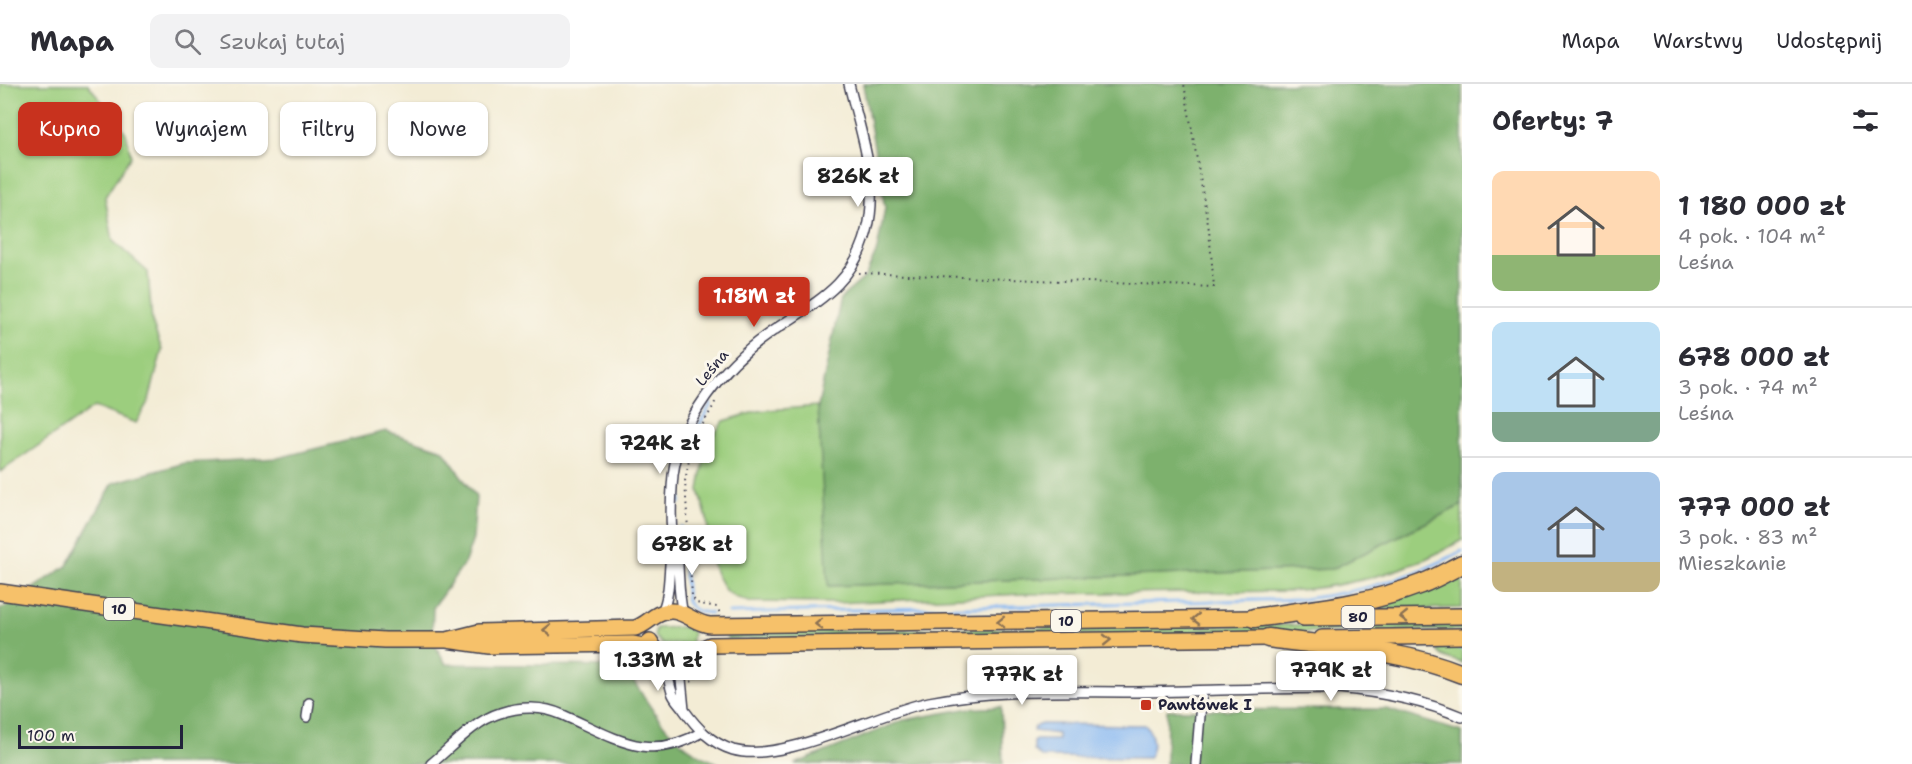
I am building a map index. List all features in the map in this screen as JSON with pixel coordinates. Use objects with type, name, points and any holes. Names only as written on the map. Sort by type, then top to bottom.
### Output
[{"type":"highway","name":"10","points":[[1254,618],[1343,606],[1386,596],[1422,584],[1462,564]]},
{"type":"highway","name":"10","points":[[1268,638],[1366,649],[1411,658],[1462,674]]},
{"type":"main road","name":"10","points":[[0,592],[302,634],[385,640],[447,640],[489,646],[644,645],[674,661],[692,657],[699,650],[710,645],[1268,638]]},
{"type":"main road","name":"10","points":[[662,612],[672,611],[710,626],[1254,618]]},
{"type":"main road","points":[[658,652],[649,639],[647,624],[662,612]]},
{"type":"main road","name":"80","points":[[1254,618],[1462,616]]},
{"type":"main road","points":[[688,618],[699,633],[699,650]]},
{"type":"main road","name":"10","points":[[447,640],[479,632],[635,628],[647,624]]},
{"type":"main road","name":"80","points":[[1268,638],[1462,636]]},
{"type":"street","name":"Leśna","points":[[688,618],[679,598],[678,564],[673,543],[673,474],[678,450],[695,417],[731,367],[764,337],[822,299],[849,273],[858,257],[867,231],[872,206],[871,183],[849,84]]},
{"type":"street","name":"Leśna","points":[[662,612],[668,597],[668,570],[673,543]]},
{"type":"street","points":[[658,652],[669,676],[672,693],[702,732],[712,740],[733,750],[753,753],[783,750],[898,711],[953,698],[1023,693],[1317,688],[1372,692],[1428,705],[1462,717]]},
{"type":"street","points":[[684,660],[681,679],[684,710]]},
{"type":"street","points":[[1196,764],[1202,691]]},
{"type":"street","points":[[307,717],[309,703]]},
{"type":"street","points":[[431,764],[484,720],[499,713],[530,708],[548,710],[562,715],[635,756]]},
{"type":"street","points":[[676,755],[702,732]]},
{"type":"path","points":[[849,273],[1214,287],[1209,230],[1184,84]]},
{"type":"path","points":[[716,385],[714,405],[700,429],[690,454],[685,481],[685,514],[692,596],[700,605],[717,607],[720,610],[720,618]]},
{"type":"path","points":[[688,685],[722,652]]},
{"type":"path","points":[[1001,684],[1056,682]]},
{"type":"path","points":[[1148,703],[1167,703],[1178,700]]},
{"type":"green space","points":[[0,84],[88,84],[102,102],[18,102],[18,156],[122,156],[122,128],[126,133],[131,156],[105,197],[113,241],[148,272],[152,322],[162,350],[149,400],[136,423],[94,407],[0,472]]},
{"type":"green space","points":[[863,84],[1462,84],[1462,505],[1332,569],[828,586],[818,406],[841,298],[865,277],[877,250],[885,208]]},
{"type":"green space","points":[[818,406],[829,586],[1332,569],[1462,505],[1462,540],[1421,561],[1378,576],[1312,589],[1289,591],[1023,594],[836,603],[749,602],[735,597],[725,590],[716,574],[710,555],[707,519],[699,490],[704,461],[714,434],[724,421],[758,411]]},
{"type":"green space","points":[[386,431],[443,450],[476,497],[473,539],[465,562],[433,608],[432,640],[446,664],[624,666],[663,724],[687,747],[720,764],[0,764],[0,608],[5,607],[67,566],[113,483],[185,463],[278,458]]},
{"type":"green space","points":[[1462,573],[1462,608],[1368,610],[1369,608]]},
{"type":"green space","points":[[1462,623],[1462,630],[727,639],[727,632]]},
{"type":"green space","points":[[685,627],[693,632],[691,645],[662,644],[654,636],[656,628]]},
{"type":"green space","points":[[1462,645],[1462,663],[1444,657],[1437,649],[1441,646]]},
{"type":"green space","points":[[1001,707],[1003,764],[795,764],[904,720],[965,709]]},
{"type":"green space","points":[[1386,709],[1462,732],[1462,764],[1166,764],[1167,710]]},
{"type":"water","points":[[1039,724],[1145,725],[1152,736],[1152,750],[1148,758],[1041,757],[1034,750],[1034,740],[1058,740],[1058,734],[1033,731]]},
{"type":"waterway","points":[[680,503],[684,463],[698,428],[711,404]]},
{"type":"waterway","points":[[681,527],[687,602],[698,611],[711,613]]},
{"type":"waterway","points":[[729,613],[1304,599],[1366,588],[1386,582],[1425,569],[1462,551]]},
{"type":"place","name":"Pawłówek I","points":[[1146,705]]}]
